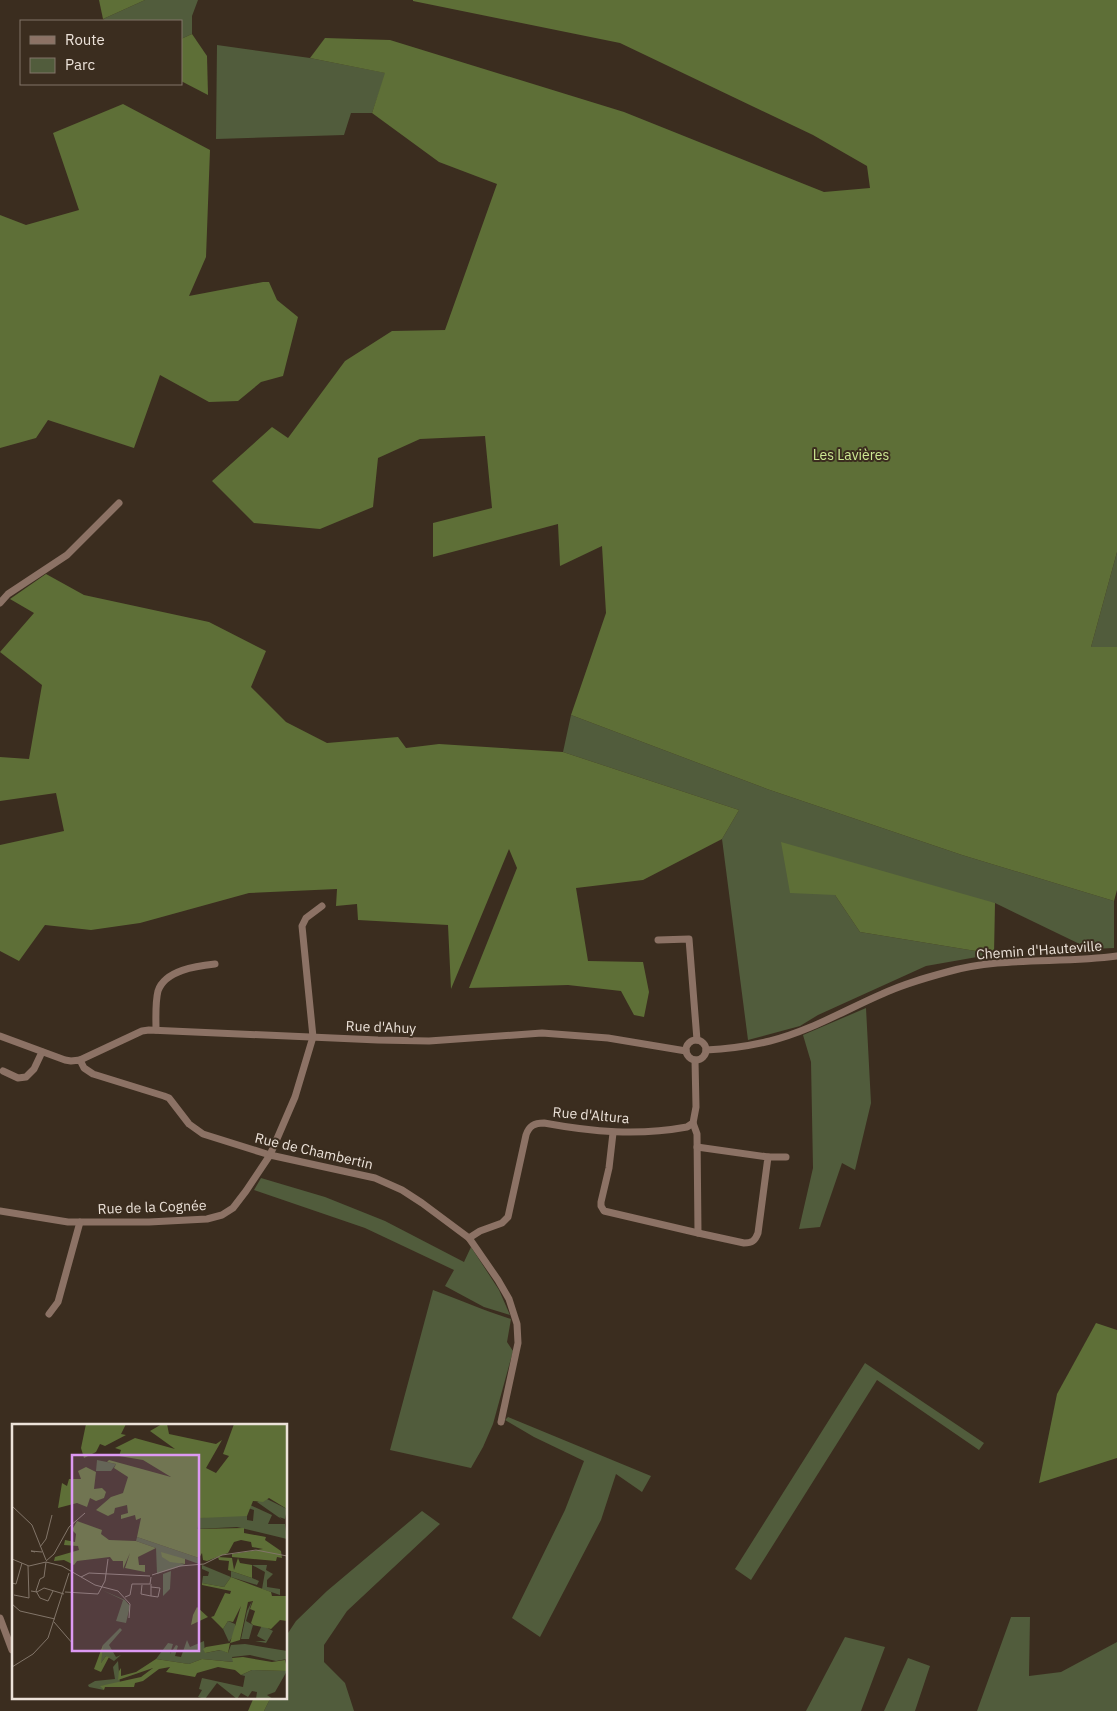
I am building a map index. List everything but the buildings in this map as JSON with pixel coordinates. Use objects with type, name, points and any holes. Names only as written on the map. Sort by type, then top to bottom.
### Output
[{"type":"street","points":[[0,603],[8,594],[67,554],[119,503]]},
{"type":"street","points":[[313,1037],[302,926],[306,918],[322,906]]},
{"type":"street","points":[[658,940],[688,939],[697,1040]]},
{"type":"street","name":"Chemin d'Hauteville","points":[[706,1050],[770,1041],[824,1022],[882,993],[914,981],[950,971],[1014,962],[1117,956]]},
{"type":"street","points":[[156,1030],[157,998],[160,986],[178,972],[215,964]]},
{"type":"street","name":"Rue d'Ahuy","points":[[80,1060],[142,1031],[156,1030],[429,1041],[542,1033],[608,1038],[686,1051]]},
{"type":"street","points":[[0,1036],[65,1060],[80,1060]]},
{"type":"street","name":"Rue de la Cognée","points":[[0,1210],[54,1220],[80,1222],[183,1221],[207,1219],[222,1215],[233,1208],[241,1198],[270,1155],[295,1098],[313,1037]]},
{"type":"street","points":[[697,1040],[703,1043],[706,1050],[703,1057],[695,1060],[688,1056],[686,1051],[689,1043],[697,1040]]},
{"type":"street","points":[[3,1071],[18,1078],[26,1077],[34,1069],[42,1052]]},
{"type":"street","name":"Rue de Chambertin","points":[[80,1060],[84,1068],[93,1074],[168,1098],[189,1124],[203,1134],[270,1155],[351,1172],[382,1181],[422,1202],[469,1238],[498,1280],[508,1299],[517,1324],[518,1342],[501,1422]]},
{"type":"street","points":[[695,1060],[696,1107],[693,1123],[697,1134],[698,1233]]},
{"type":"street","name":"Rue d'Altura","points":[[469,1238],[480,1231],[502,1223],[508,1217],[526,1135],[534,1124],[544,1123],[613,1133],[687,1127],[693,1123]]},
{"type":"street","points":[[613,1133],[609,1168],[601,1206],[604,1211],[744,1243],[754,1241],[758,1233],[768,1157]]},
{"type":"street","points":[[697,1147],[768,1157],[786,1157]]},
{"type":"street","points":[[49,1314],[58,1302],[80,1222]]},
{"type":"street","points":[[0,1618],[12,1650]]},
{"type":"green space","points":[[99,0],[145,0],[103,19]]},
{"type":"green space","points":[[145,0],[198,0],[192,16],[192,34],[182,39],[182,20],[103,19]]},
{"type":"green space","name":"Les Lavières","points":[[413,0],[1117,0],[1117,552],[1091,647],[1117,647],[1117,890],[1114,901],[962,855],[767,789],[571,715],[606,613],[602,546],[560,566],[558,524],[433,557],[433,523],[492,508],[485,436],[420,439],[378,458],[373,507],[320,529],[254,523],[212,481],[272,427],[288,438],[345,361],[392,331],[445,330],[497,184],[439,162],[372,113],[385,73],[310,58],[325,38],[390,40],[624,112],[824,192],[870,188],[867,166],[813,135],[620,43]]},
{"type":"green space","points":[[192,34],[207,56],[208,95],[182,82],[182,39]]},
{"type":"green space","points":[[217,45],[310,58],[386,73],[372,113],[351,113],[344,135],[216,139]]},
{"type":"green space","points":[[123,104],[210,150],[206,257],[189,296],[269,282],[277,300],[298,317],[283,376],[261,382],[238,401],[209,402],[160,375],[134,448],[48,420],[36,438],[0,448],[0,215],[26,225],[79,210],[53,133]]},
{"type":"green space","points":[[1117,552],[1117,647],[1091,647]]},
{"type":"green space","points":[[46,574],[84,595],[209,622],[266,651],[251,687],[286,722],[327,743],[398,737],[406,748],[439,744],[563,752],[739,810],[722,839],[643,880],[576,888],[588,961],[643,962],[649,992],[644,1017],[634,1015],[621,991],[568,985],[469,988],[517,868],[509,849],[451,989],[448,925],[358,920],[357,904],[336,906],[337,889],[249,893],[140,923],[91,930],[45,925],[19,961],[0,951],[0,845],[64,831],[56,793],[0,801],[0,757],[29,759],[42,685],[0,652],[34,613],[10,599]]},
{"type":"green space","points":[[571,715],[767,789],[962,855],[1114,901],[1114,948],[1090,949],[995,903],[835,895],[860,932],[994,954],[926,966],[818,1015],[800,1026],[748,1040],[722,839],[739,810],[563,752]]},
{"type":"green space","points":[[781,842],[995,903],[994,954],[860,932],[835,895],[790,893]]},
{"type":"green space","points":[[866,1008],[871,1103],[855,1170],[842,1163],[820,1227],[799,1229],[813,1168],[811,1062],[803,1035]]},
{"type":"green space","points":[[261,1178],[325,1197],[385,1221],[464,1262],[471,1247],[499,1290],[510,1315],[484,1307],[445,1286],[454,1270],[365,1228],[254,1190]]},
{"type":"green space","points":[[433,1290],[511,1319],[507,1342],[513,1351],[493,1424],[471,1468],[390,1450]]},
{"type":"green space","points":[[1096,1323],[1117,1330],[1117,1458],[1039,1483],[1057,1394]]},
{"type":"green space","points":[[865,1363],[984,1443],[979,1450],[877,1380],[751,1580],[735,1569]]},
{"type":"green space","points":[[508,1417],[651,1476],[642,1492],[616,1474],[601,1520],[540,1637],[512,1618],[565,1510],[584,1461],[534,1437],[505,1420]]},
{"type":"green space","points":[[422,1511],[440,1524],[347,1611],[324,1645],[324,1662],[345,1683],[354,1711],[264,1711],[270,1698],[288,1698],[288,1633],[296,1621],[327,1591]]},
{"type":"green space","points":[[1011,1617],[1030,1617],[1029,1676],[1061,1672],[1117,1642],[1117,1711],[977,1711]]},
{"type":"green space","points":[[845,1637],[885,1647],[861,1711],[806,1711]]},
{"type":"green space","points":[[908,1658],[930,1666],[915,1711],[884,1711]]},
{"type":"green space","points":[[254,1698],[270,1698],[264,1711],[248,1711]]}]
